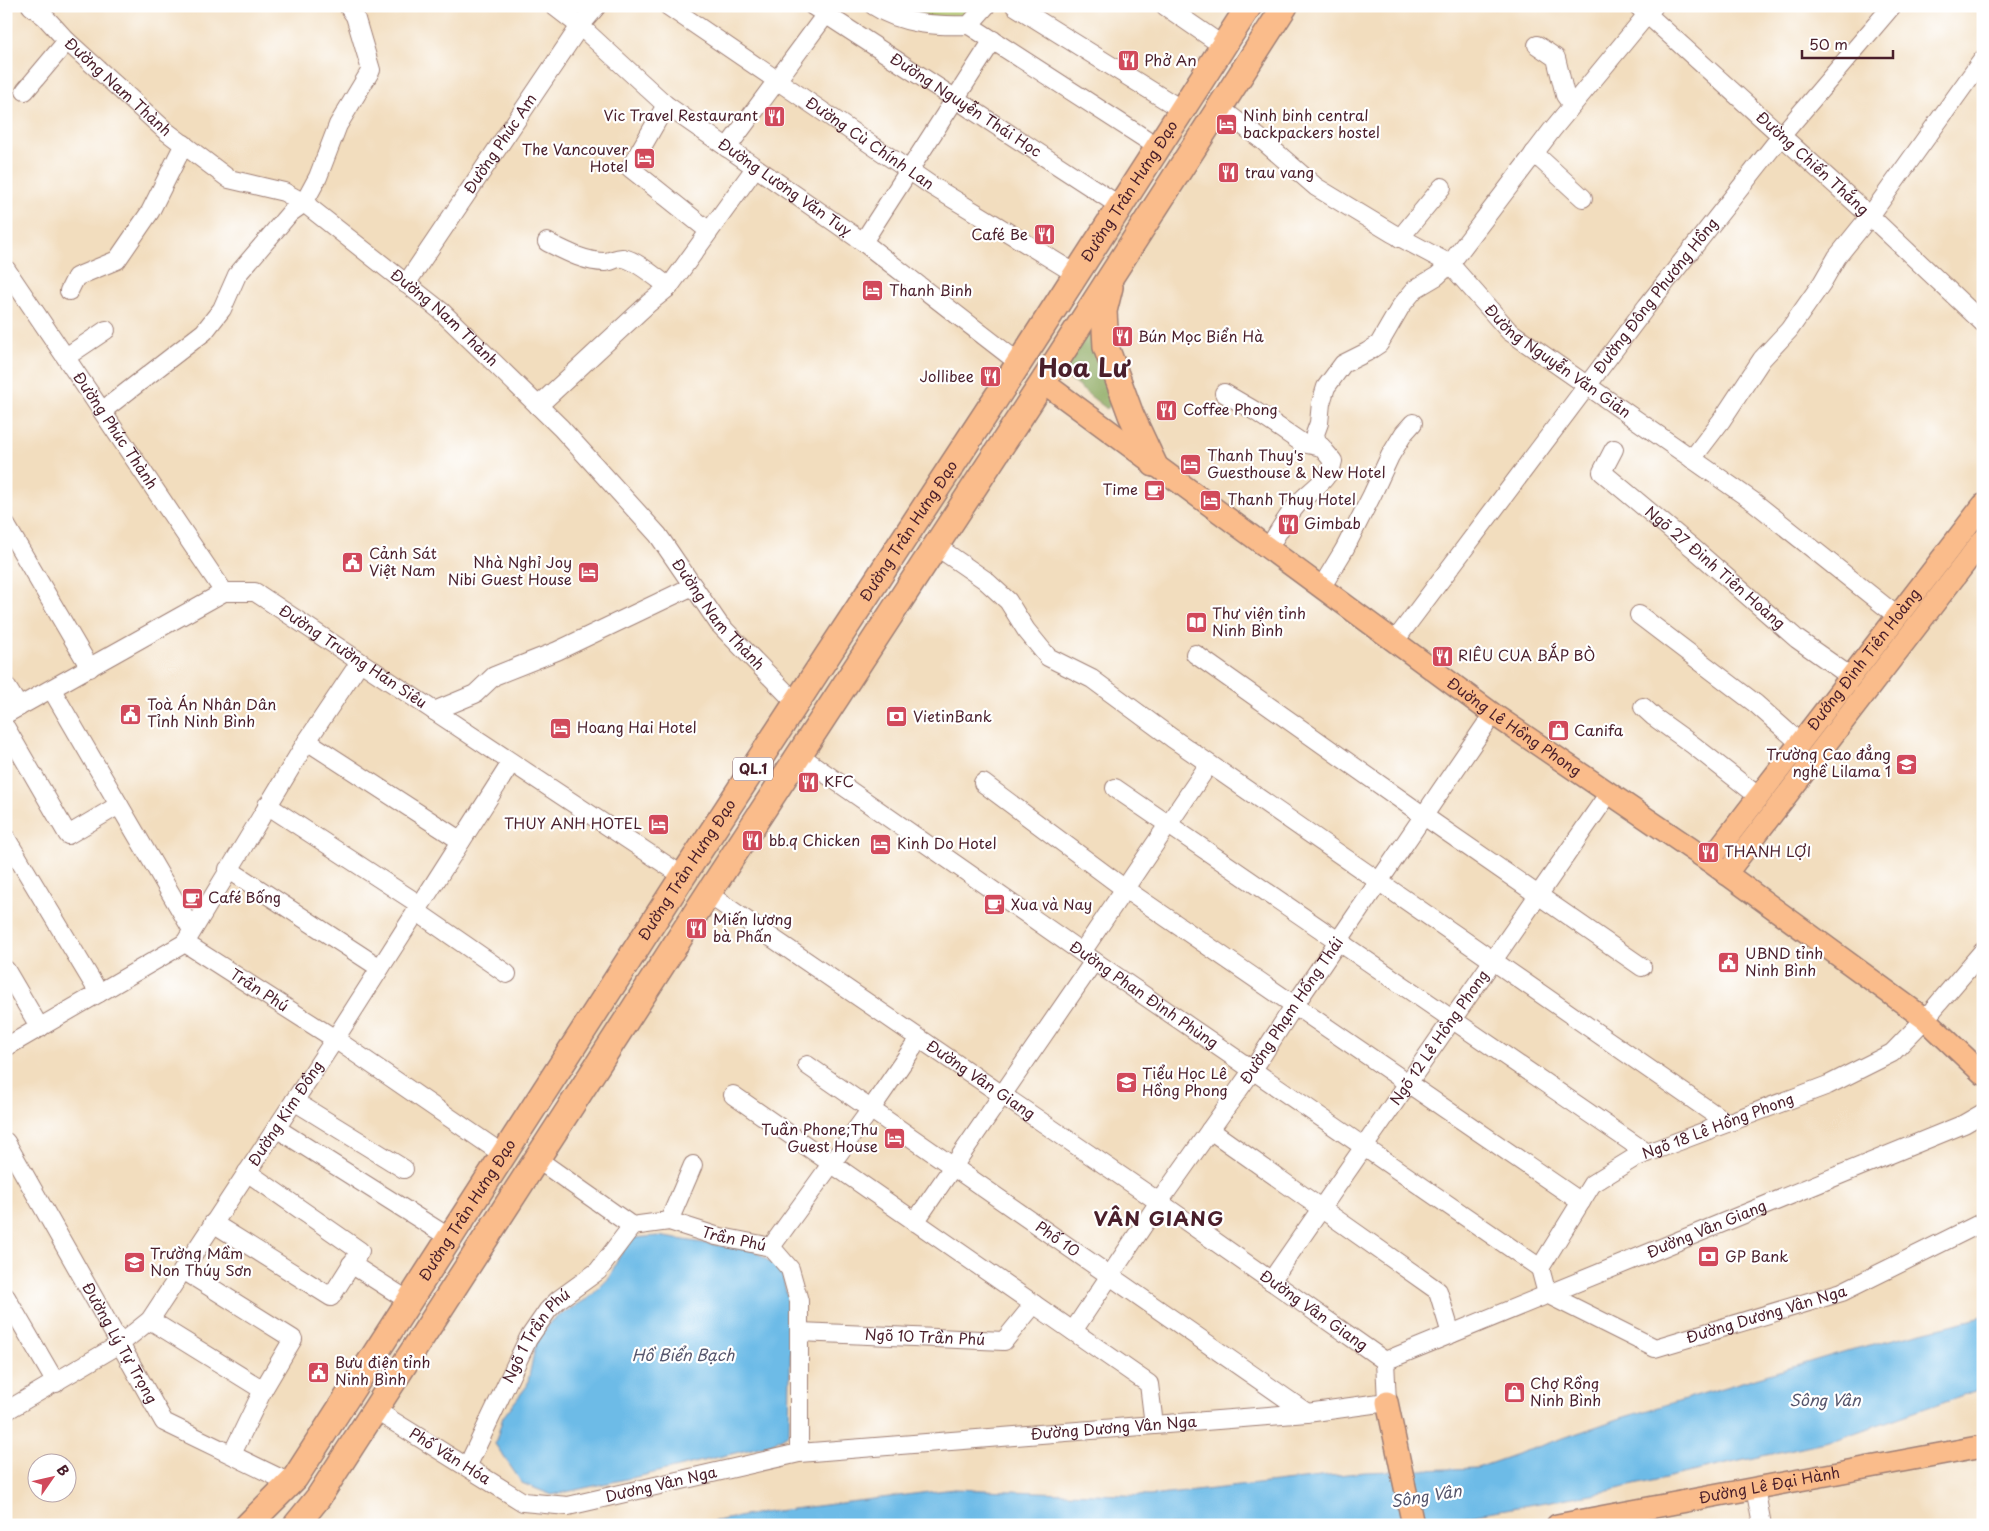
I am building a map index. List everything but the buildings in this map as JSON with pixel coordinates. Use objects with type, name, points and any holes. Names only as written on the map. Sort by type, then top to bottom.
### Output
[{"type":"highway","name":"Đường Trân Hưng Đạo","points":[[248,1525],[290,1482],[504,1155],[683,876],[1019,363],[1249,6]]},
{"type":"highway","name":"Đường Trân Hưng Đạo","points":[[296,1525],[318,1498],[1285,6]]},
{"type":"highway","points":[[1113,273],[1104,311],[1106,347],[1131,415],[1154,464]]},
{"type":"highway","points":[[1019,363],[1043,382]]},
{"type":"highway","points":[[683,876],[708,894]]},
{"type":"highway","points":[[504,1155],[533,1166]]},
{"type":"highway","points":[[300,1525],[318,1498]]},
{"type":"main road","name":"Đuờng Lê Hồng Phong","points":[[1043,382],[1493,714],[1709,861],[1925,1019],[1983,1074]]},
{"type":"main road","name":"Đướng Đinh Tiên Hoàng","points":[[1709,861],[1983,505]]},
{"type":"main road","name":"Đướng Đinh Tiên Hoàng","points":[[1726,874],[1983,540]]},
{"type":"main road","points":[[1386,1402],[1413,1525]]},
{"type":"main road","name":"Đường Lê Đại Hành","points":[[1557,1525],[1983,1446]]},
{"type":"street","points":[[102,411],[204,332],[222,309],[237,275],[290,213],[304,203],[318,177],[338,125],[370,70],[355,16],[348,6]]},
{"type":"street","name":"Đường Lương Văn Tuỵ","points":[[554,6],[580,26],[666,105],[863,242],[1019,363]]},
{"type":"street","name":"Đường Phúc Am","points":[[406,284],[580,26],[596,6]]},
{"type":"street","name":"Đường Cù Chính Lan","points":[[668,6],[909,171],[1076,274]]},
{"type":"street","points":[[874,6],[885,13],[923,24],[969,25],[1158,147]]},
{"type":"street","points":[[969,25],[986,6]]},
{"type":"street","points":[[1015,6],[1182,110]]},
{"type":"street","points":[[1165,6],[1223,46]]},
{"type":"street","name":"Đường Đông Phương Hồng","points":[[1394,642],[1647,306],[1782,135],[1892,6]]},
{"type":"street","points":[[728,148],[777,80],[823,9]]},
{"type":"street","name":"Đường Nguyễn Thái Học","points":[[823,9],[955,99],[1120,206]]},
{"type":"street","points":[[1268,549],[1297,504],[1324,479],[1331,468],[1332,461],[1317,442],[1315,434],[1326,387],[1343,364],[1378,344],[1401,306],[1415,289],[1438,276],[1450,264],[1647,9]]},
{"type":"street","name":"Đường Chiến Thắng","points":[[1647,9],[1983,323]]},
{"type":"street","name":"Đường Nam Thành","points":[[43,10],[67,41],[167,132],[230,178],[284,192],[304,203],[441,311],[561,428],[658,535],[719,624],[796,703]]},
{"type":"street","points":[[863,242],[993,40]]},
{"type":"street","points":[[25,91],[67,41]]},
{"type":"street","points":[[1537,45],[1556,58],[1565,95],[1572,105]]},
{"type":"street","points":[[1692,459],[1721,421],[1762,359],[1789,330],[1822,283],[1837,257],[1870,216],[1983,59]]},
{"type":"street","points":[[666,105],[630,168],[708,231]]},
{"type":"street","name":"Đường Nguyễn Văn Giản","points":[[1220,108],[1262,140],[1316,187],[1400,238],[1450,264],[1509,331],[1754,502],[1897,616]]},
{"type":"street","points":[[69,291],[76,277],[118,260],[150,212],[184,144]]},
{"type":"street","points":[[1534,153],[1583,198]]},
{"type":"street","points":[[538,406],[649,303],[669,287],[708,231],[756,168]]},
{"type":"street","points":[[1400,238],[1442,187]]},
{"type":"street","points":[[547,242],[576,256],[594,261],[607,262],[622,258],[631,260],[669,287]]},
{"type":"street","name":"Đường Phúc Thành","points":[[6,269],[224,592]]},
{"type":"street","points":[[66,357],[106,330]]},
{"type":"street","points":[[1224,392],[1302,443],[1322,447]]},
{"type":"street","points":[[1321,588],[1352,535],[1390,456],[1404,432],[1413,423]]},
{"type":"street","name":"Ngõ 27 Đinh Tiên Hoàng","points":[[1614,449],[1602,472],[1797,639],[1851,677]]},
{"type":"street","points":[[6,525],[90,668]]},
{"type":"street","points":[[936,546],[985,580],[1008,601],[1026,630],[1048,657],[1092,679],[1209,764],[1727,1123]]},
{"type":"street","points":[[1925,580],[1942,593]]},
{"type":"street","points":[[434,711],[475,694],[494,676],[557,651],[693,586]]},
{"type":"street","name":"Đường Trường Hán Siêu","points":[[13,711],[224,592],[255,592],[683,876]]},
{"type":"street","points":[[1639,615],[1756,704],[1800,743]]},
{"type":"street","points":[[1194,654],[1642,967]]},
{"type":"street","points":[[6,1047],[99,993],[188,937],[306,741],[360,662]]},
{"type":"street","points":[[6,686],[13,711]]},
{"type":"street","points":[[52,690],[119,805],[188,937]]},
{"type":"street","points":[[1643,707],[1758,796]]},
{"type":"street","name":"Đường Phạm Hống Thái","points":[[1073,1331],[1159,1202],[1252,1071],[1338,940],[1493,714]]},
{"type":"street","points":[[6,728],[68,835],[119,805]]},
{"type":"street","points":[[306,741],[461,841]]},
{"type":"street","name":"Đường Phan Đình Phùng","points":[[799,755],[1252,1071],[1540,1268]]},
{"type":"street","name":"Đường Kim Đồng","points":[[6,1411],[120,1344],[150,1320],[335,1039],[511,763]]},
{"type":"street","points":[[915,1222],[952,1166],[1003,1096],[1088,957],[1125,889],[1209,764]]},
{"type":"street","points":[[982,783],[1125,889],[1581,1202]]},
{"type":"street","points":[[1115,788],[1647,1153]]},
{"type":"street","name":"Ngõ 12 Lê Hồng Phong","points":[[1271,1280],[1609,794]]},
{"type":"street","points":[[267,805],[418,908],[507,974]]},
{"type":"street","points":[[6,838],[99,993]]},
{"type":"street","points":[[228,868],[380,968]]},
{"type":"street","name":"Đường Vân Giang","points":[[708,894],[1159,1202],[1385,1361],[1964,1124],[1983,1113]]},
{"type":"street","name":"Trần Phú","points":[[188,937],[504,1155]]},
{"type":"street","name":"Ngõ 18 Lê Hồng Phong","points":[[1540,1268],[1592,1184],[1634,1158],[1828,1085],[1892,1053],[1925,1019],[1983,951]]},
{"type":"street","points":[[6,970],[40,1028]]},
{"type":"street","points":[[771,1248],[919,1039]]},
{"type":"street","name":"Phố 10","points":[[807,1065],[1307,1413]]},
{"type":"street","points":[[733,1095],[1149,1384],[1154,1424]]},
{"type":"street","points":[[294,1101],[404,1169]]},
{"type":"street","points":[[276,1128],[450,1238]]},
{"type":"street","points":[[1210,1130],[1438,1291],[1452,1334]]},
{"type":"street","name":"Đường Lý Tự Trọng","points":[[6,1142],[164,1422],[290,1482]]},
{"type":"street","points":[[669,1221],[693,1165]]},
{"type":"street","points":[[533,1166],[632,1226]]},
{"type":"street","points":[[213,1224],[331,1297],[360,1250],[247,1172]]},
{"type":"street","name":"Trần Phú","points":[[632,1226],[669,1221],[716,1236],[771,1248],[790,1269],[799,1301],[799,1453]]},
{"type":"street","name":"Đường Dương Vân Nga","points":[[1547,1294],[1655,1348],[1842,1292],[1983,1222]]},
{"type":"street","name":"Ngõ 1 Trần Phú","points":[[467,1467],[528,1339],[548,1310],[558,1300],[598,1271],[632,1226]]},
{"type":"street","points":[[351,1264],[409,1301]]},
{"type":"street","points":[[1540,1268],[1547,1294]]},
{"type":"street","points":[[183,1270],[293,1339],[263,1390],[232,1454]]},
{"type":"street","points":[[6,1297],[56,1383]]},
{"type":"street","name":"Ngõ 10 Trần Phú","points":[[800,1332],[1004,1341],[1034,1304]]},
{"type":"street","points":[[150,1320],[263,1390]]},
{"type":"street","points":[[1385,1361],[1386,1402]]},
{"type":"street","name":"Đường Dương Vân Nga","points":[[799,1453],[1307,1413],[1386,1402]]},
{"type":"street","name":"Phố Văn Hóa","points":[[375,1410],[523,1502]]},
{"type":"street","name":"Dương Vân Nga","points":[[523,1502],[568,1506],[799,1453]]},
{"type":"street","points":[[1755,1488],[1762,1525]]},
{"type":"green space","points":[[883,6],[980,6],[967,22],[943,20]]},
{"type":"green space","points":[[1090,327],[1096,357],[1111,404],[1107,409],[1061,373]]},
{"type":"water","name":"Hồ Biển Bạch","points":[[658,1236],[755,1251],[781,1270],[791,1313],[789,1433],[772,1444],[645,1475],[552,1495],[522,1483],[495,1444],[503,1417],[527,1386],[536,1343],[551,1321],[590,1297],[609,1278],[619,1257],[633,1238]]},
{"type":"water","name":"Sông Vân","points":[[1983,1317],[1983,1388],[1837,1439],[1608,1491],[1421,1524],[1404,1522],[1401,1525],[694,1525],[760,1513],[954,1489],[1150,1496],[1365,1472],[1477,1468],[1621,1418],[1853,1349]]},
{"type":"place","name":"Phở An","points":[[1128,61]]},
{"type":"place","name":"Vic Travel Restaurant","points":[[774,116]]},
{"type":"place","name":"Ninh binh central backpackers hostel","points":[[1227,125]]},
{"type":"place","name":"The Vancouver Hotel","points":[[644,159]]},
{"type":"place","name":"trau vang","points":[[1229,173]]},
{"type":"place","name":"Café Be","points":[[1044,235]]},
{"type":"place","name":"Thanh Binh","points":[[873,291]]},
{"type":"place","name":"Bún Mọc Biển Hà","points":[[1122,337]]},
{"type":"place","name":"Jollibee","points":[[990,377]]},
{"type":"place","name":"Coffee Phong","points":[[1167,410]]},
{"type":"place","name":"Thanh Thuy's Guesthouse & New Hotel","points":[[1191,465]]},
{"type":"place","name":"Time","points":[[1154,490]]},
{"type":"place","name":"Thanh Thuy Hotel","points":[[1211,500]]},
{"type":"place","name":"Gimbab","points":[[1288,524]]},
{"type":"place","name":"Cảnh Sát Việt Nam","points":[[353,563]]},
{"type":"place","name":"Nhà Nghỉ Joy Nibi Guest House","points":[[588,572]]},
{"type":"place","name":"Thư viện tỉnh Ninh Bình","points":[[1196,623]]},
{"type":"place","name":"RIÊU CUA BẮP BÒ","points":[[1442,656]]},
{"type":"place","name":"Toà Án Nhân Dân Tỉnh Ninh Bình","points":[[131,714]]},
{"type":"place","name":"VietinBank","points":[[897,717]]},
{"type":"place","name":"Hoang Hai Hotel","points":[[561,728]]},
{"type":"place","name":"Canifa","points":[[1558,731]]},
{"type":"place","name":"Trường Cao đẳng nghề Lilama 1","points":[[1907,764]]},
{"type":"place","name":"KFC","points":[[808,782]]},
{"type":"place","name":"THUY ANH HOTEL","points":[[658,824]]},
{"type":"place","name":"bb.q Chicken","points":[[753,841]]},
{"type":"place","name":"Kinh Do Hotel","points":[[881,844]]},
{"type":"place","name":"THANH LỢI","points":[[1708,852]]},
{"type":"place","name":"Café Bống","points":[[192,898]]},
{"type":"place","name":"Xua và Nay","points":[[995,905]]},
{"type":"place","name":"Miến lương bà Phấn","points":[[697,929]]},
{"type":"place","name":"UBND tỉnh Ninh Bình","points":[[1729,963]]},
{"type":"place","name":"Tiểu Học Lê Hồng Phong","points":[[1126,1083]]},
{"type":"place","name":"Tuần Phone;Thu Guest House","points":[[894,1139]]},
{"type":"place","name":"GP Bank","points":[[1709,1257]]},
{"type":"place","name":"Trường Mầm Non Thúy Sơn","points":[[134,1263]]},
{"type":"place","name":"Bưu điện tỉnh Ninh Bình","points":[[319,1372]]},
{"type":"place","name":"Chợ Rồng Ninh Bình","points":[[1514,1393]]},
{"type":"district","name":"Hoa Lư","points":[[1084,368]]},
{"type":"district","name":"VÂN GIANG","points":[[1159,1219]]}]
